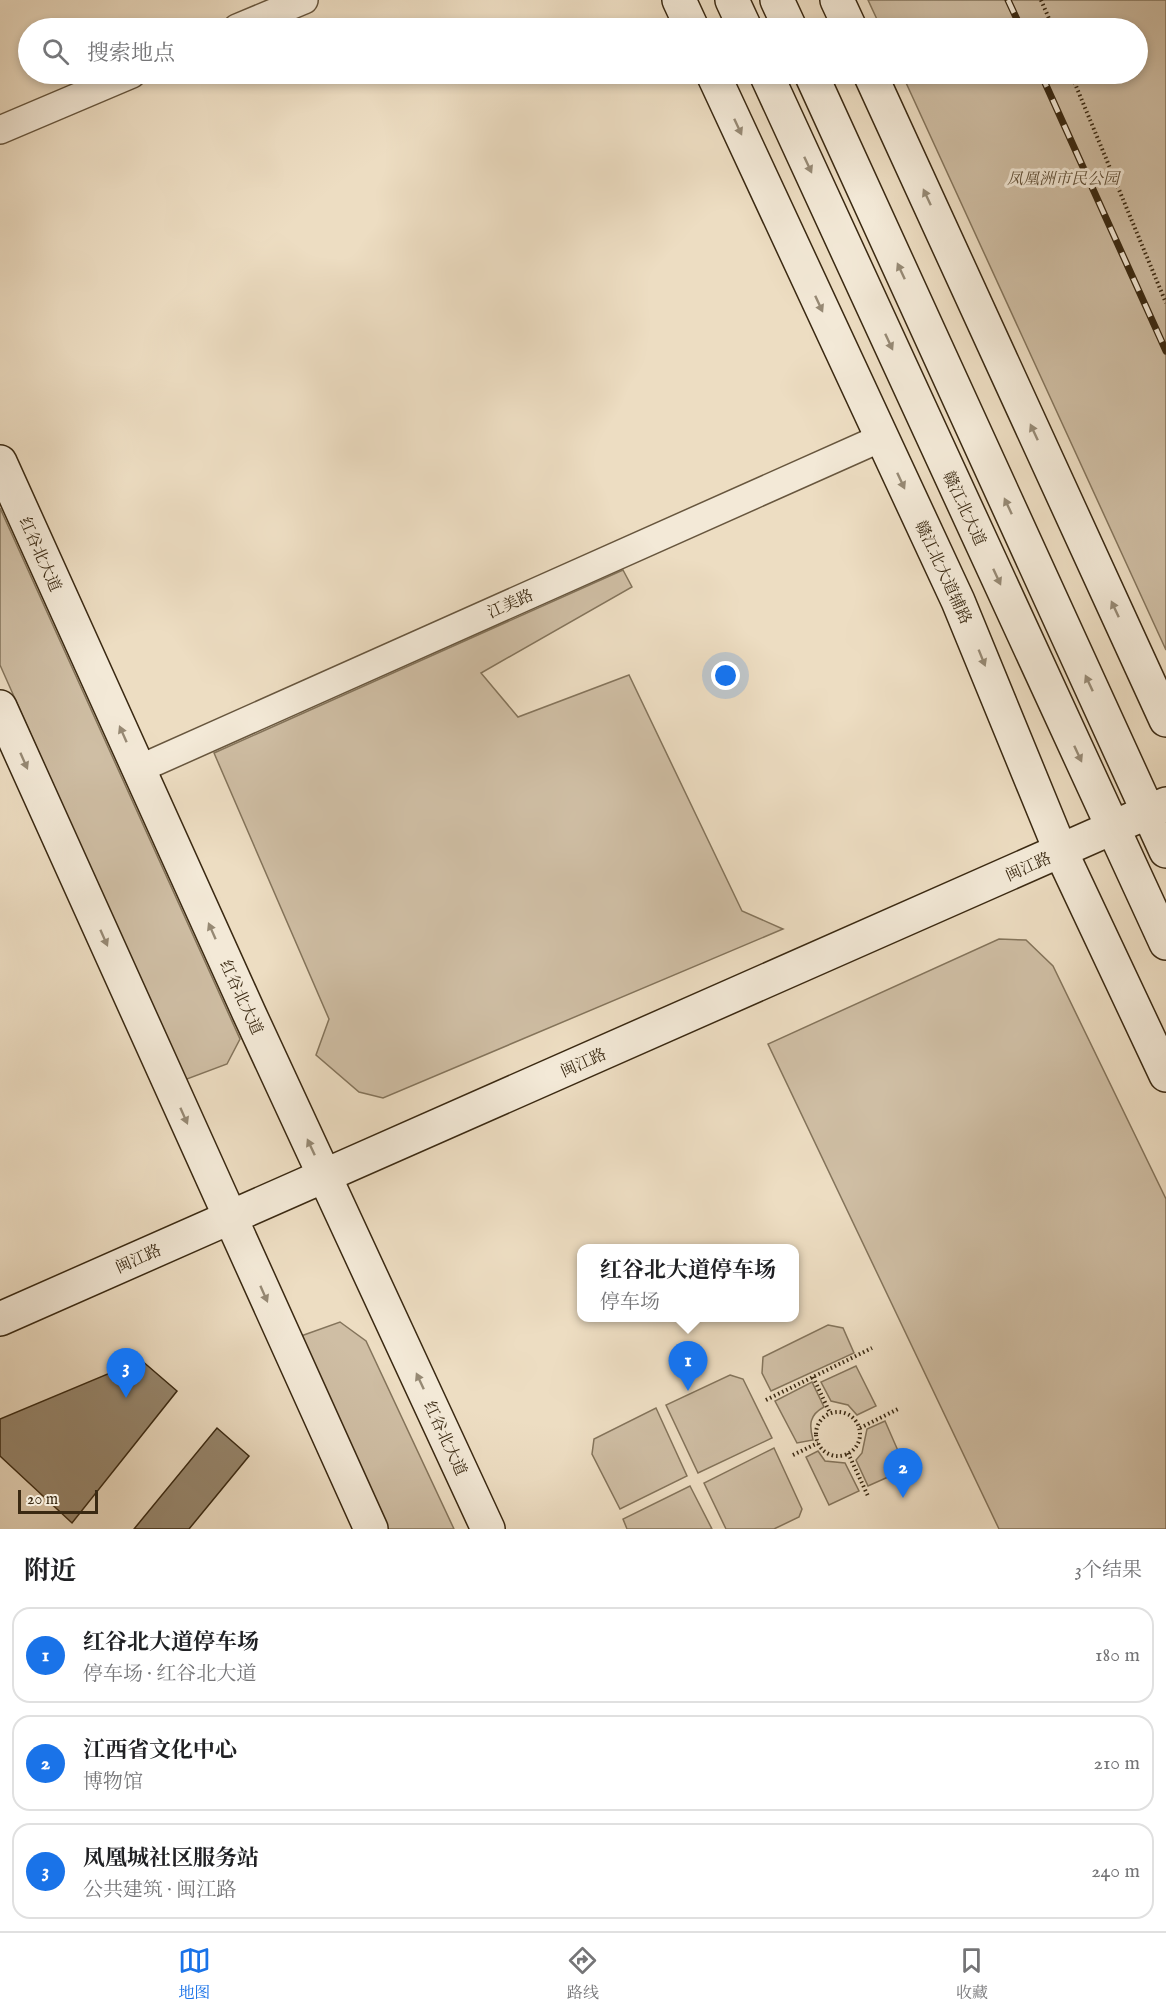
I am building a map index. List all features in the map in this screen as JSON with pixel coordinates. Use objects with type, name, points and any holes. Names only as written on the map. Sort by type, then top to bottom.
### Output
[{"type":"main road","points":[[679,0],[687,18]]},
{"type":"main road","points":[[732,0],[740,18]]},
{"type":"main road","points":[[777,0],[785,18]]},
{"type":"main road","points":[[837,0],[845,18]]},
{"type":"main road","name":"赣江北大道辅路","points":[[718,84],[958,601],[1061,852],[1166,1075]]},
{"type":"main road","name":"赣江北大道","points":[[771,84],[1166,943]]},
{"type":"main road","points":[[816,84],[1157,808],[1166,850]]},
{"type":"main road","points":[[875,84],[1166,720]]},
{"type":"main road","name":"红谷北大道","points":[[0,462],[324,1176],[488,1529]]},
{"type":"main road","points":[[0,707],[371,1529]]},
{"type":"main road","name":"闽江路","points":[[0,1319],[1157,808]]},
{"type":"street","points":[[261,18],[304,0]]},
{"type":"street","points":[[0,130],[108,84]]},
{"type":"street","name":"江美路","points":[[139,769],[881,438]]},
{"type":"path","points":[[1041,0],[1049,18]]},
{"type":"path","points":[[1075,84],[1166,303]]},
{"type":"path","points":[[766,1400],[872,1348]]},
{"type":"path","points":[[813,1377],[830,1413]]},
{"type":"path","points":[[860,1428],[900,1408]]},
{"type":"path","points":[[845,1412],[852,1416],[860,1428],[859,1443],[848,1453],[834,1455],[822,1449],[818,1443],[819,1422],[830,1413],[845,1412]]},
{"type":"path","points":[[793,1455],[818,1443]]},
{"type":"path","points":[[848,1453],[868,1496]]},
{"type":"green space","name":"凤凰洲市民公园","points":[[868,0],[1166,0],[1166,650],[907,84],[1148,84],[1148,18],[876,18]]},
{"type":"green space","points":[[0,508],[240,1039],[227,1064],[187,1079],[178,1075],[168,1043],[0,665]]},
{"type":"green space","points":[[623,570],[632,587],[481,673],[518,717],[629,675],[742,911],[783,929],[383,1098],[359,1092],[316,1055],[329,1019],[214,753]]},
{"type":"green space","points":[[999,939],[1026,940],[1053,966],[1166,1199],[1166,1529],[999,1529],[768,1044]]},
{"type":"green space","points":[[340,1322],[366,1341],[454,1529],[382,1529],[301,1336]]},
{"type":"green space","points":[[828,1325],[843,1328],[854,1353],[771,1391],[762,1373],[763,1357]]},
{"type":"green space","points":[[856,1366],[876,1406],[857,1415],[848,1405],[831,1401],[821,1382]]},
{"type":"green space","points":[[730,1375],[743,1379],[772,1438],[698,1473],[666,1405]]},
{"type":"green space","points":[[812,1382],[824,1407],[815,1413],[811,1421],[813,1440],[797,1443],[775,1401]]},
{"type":"green space","points":[[656,1408],[687,1476],[620,1509],[592,1454],[594,1439]]},
{"type":"green space","points":[[885,1421],[906,1469],[868,1486],[856,1460],[862,1453],[867,1429]]},
{"type":"green space","points":[[774,1448],[802,1509],[799,1517],[774,1529],[726,1529],[704,1483]]},
{"type":"green space","points":[[818,1451],[825,1461],[845,1463],[859,1491],[829,1505],[806,1457]]},
{"type":"green space","points":[[690,1486],[712,1529],[627,1529],[623,1519]]},
{"type":"building","points":[[141,1360],[177,1391],[72,1523],[0,1456],[0,1419]]},
{"type":"building","points":[[217,1428],[249,1456],[189,1529],[134,1529]]},
{"type":"railway","points":[[1008,0],[1016,18]]},
{"type":"railway","points":[[1046,84],[1166,351]]},
{"type":"place","name":"红谷北大道停车场","points":[[688,1391]]},
{"type":"place","name":"凤凰城社区服务站","points":[[126,1398]]},
{"type":"place","name":"江西省文化中心","points":[[903,1498]]}]
